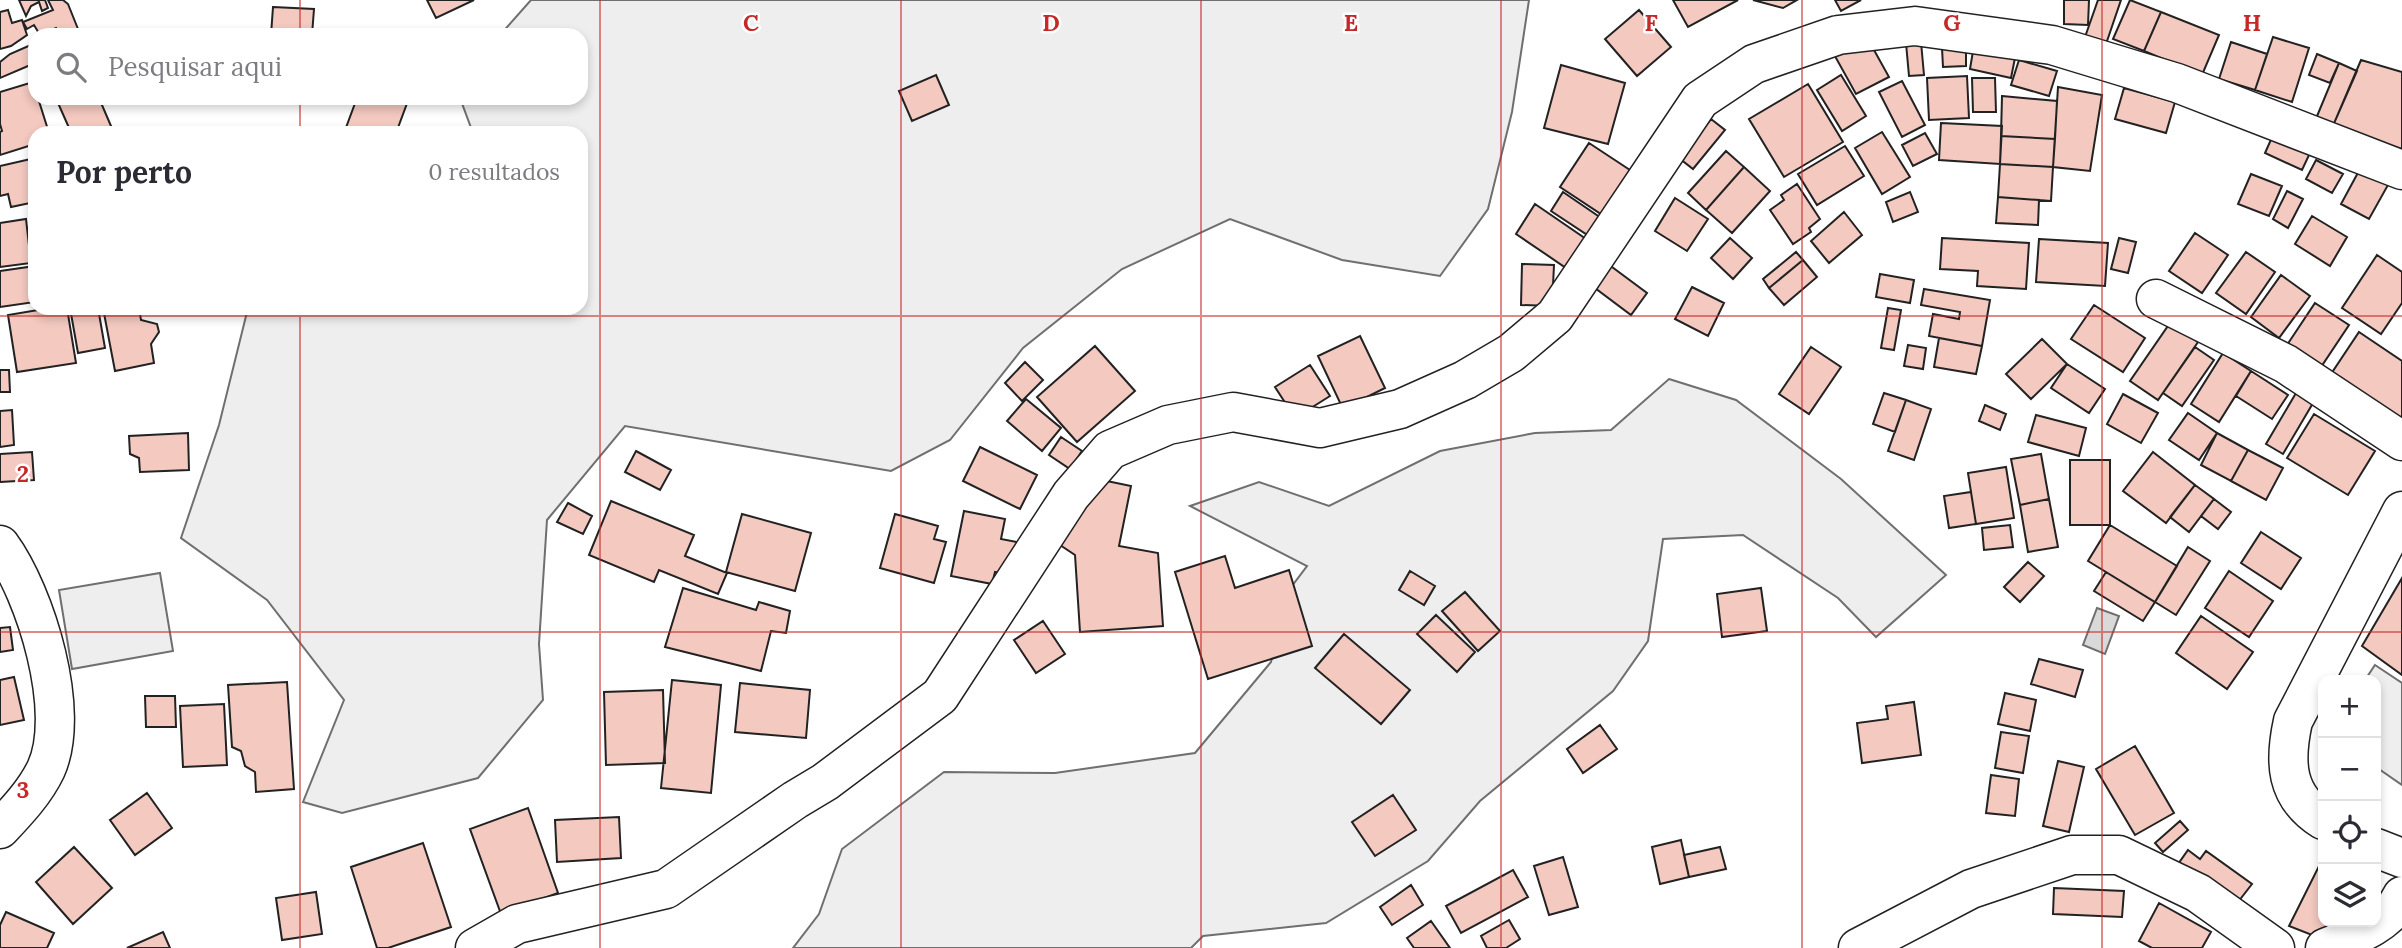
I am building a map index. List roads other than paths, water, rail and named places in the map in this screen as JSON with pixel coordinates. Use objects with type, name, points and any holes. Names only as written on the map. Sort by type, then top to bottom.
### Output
[{"type":"street","points":[[475,948],[517,923],[666,889],[825,782],[940,696],[1072,495],[1110,450],[1168,425],[1233,412],[1320,428],[1400,409],[1465,380],[1511,353],[1555,316],[1700,100],[1754,64],[1838,35],[1914,26],[2052,45],[2177,83],[2402,170]]},
{"type":"street","points":[[2156,299],[2286,364],[2402,441]]},
{"type":"street","points":[[2318,816],[2300,801],[2289,773],[2289,749],[2294,721],[2402,512]]},
{"type":"street","points":[[0,545],[29,599],[38,623],[52,674],[54,740],[46,769],[22,807],[0,829]]},
{"type":"street","points":[[2381,850],[2402,859]]},
{"type":"street","points":[[1858,948],[1971,889],[2072,855],[2119,855],[2198,893],[2275,948]]},
{"type":"street","points":[[2325,948],[2357,936],[2381,921],[2402,896]]}]
